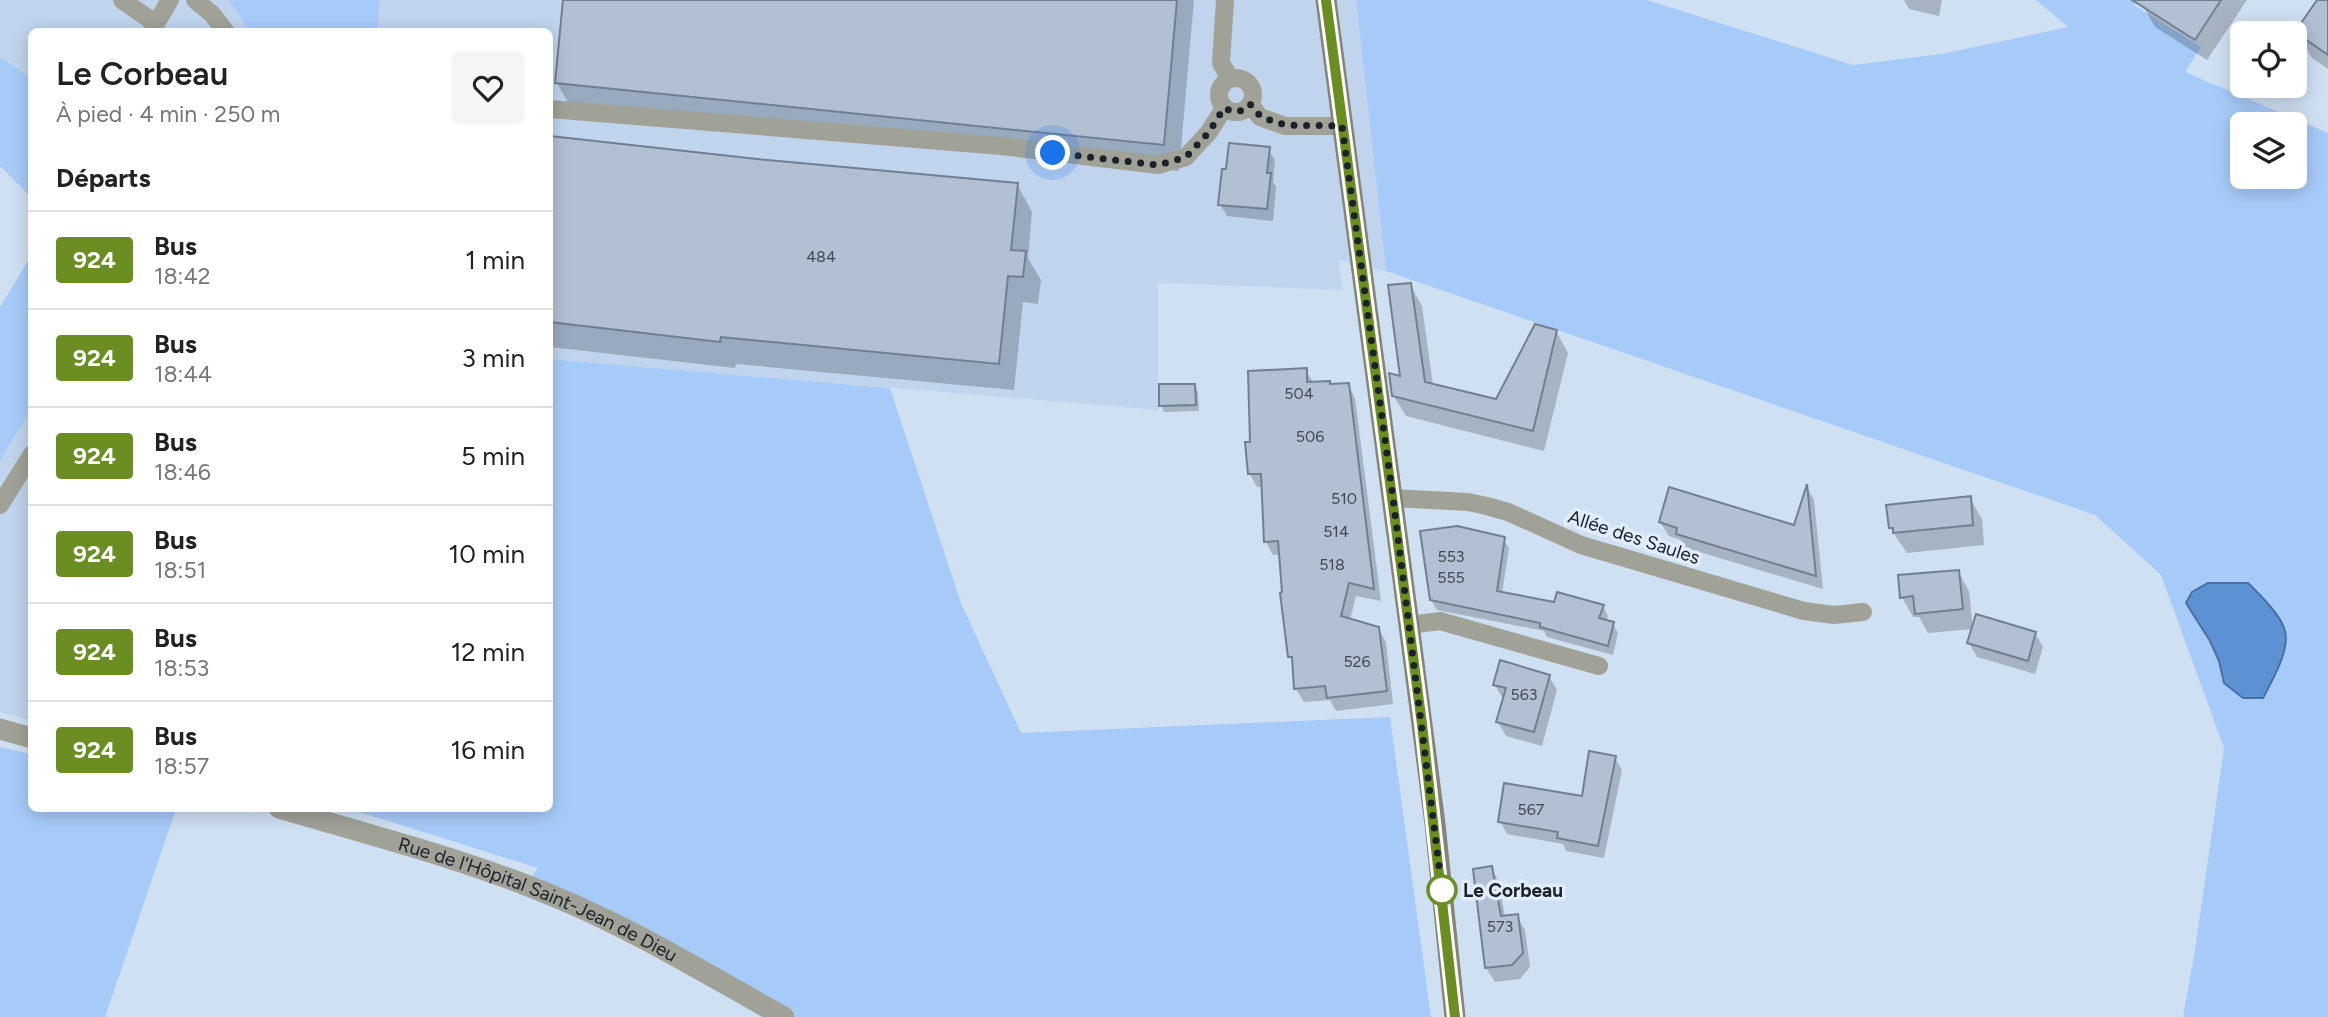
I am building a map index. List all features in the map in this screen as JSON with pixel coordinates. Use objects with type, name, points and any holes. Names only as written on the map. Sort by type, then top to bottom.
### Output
[{"type":"main road","points":[[1326,0],[1435,824],[1455,1017]]},
{"type":"street","points":[[0,729],[28,737]]},
{"type":"street","name":"Rue de l'Hôpital Saint-Jean de Dieu","points":[[292,812],[467,864],[559,898],[645,940],[784,1017]]},
{"type":"lane","points":[[122,0],[153,27],[170,0]]},
{"type":"lane","points":[[195,0],[212,14],[223,28]]},
{"type":"lane","points":[[1225,0],[1221,62],[1230,78]]},
{"type":"lane","points":[[1230,78],[1241,78],[1249,84],[1253,94],[1250,104],[1235,112],[1224,108],[1220,103],[1221,86],[1230,78]]},
{"type":"lane","points":[[1250,104],[1261,117],[1285,125],[1342,126]]},
{"type":"lane","points":[[553,108],[1001,146],[1158,165],[1186,157],[1209,132],[1224,108]]},
{"type":"lane","points":[[0,505],[28,460]]},
{"type":"lane","name":"Allée des Saules","points":[[1393,498],[1468,502],[1487,506],[1508,512],[1581,545],[1804,611],[1834,615],[1863,612]]},
{"type":"lane","points":[[1409,625],[1440,621],[1599,666]]},
{"type":"shaded area","points":[[0,0],[1356,0],[1386,271],[1338,260],[1343,290],[1158,283],[1158,410],[553,359],[553,28],[28,28],[28,194],[0,166]]},
{"type":"shaded area","points":[[229,0],[380,0],[377,28],[248,28]]},
{"type":"shaded area","points":[[1356,0],[1647,0],[1853,65],[1942,54],[2068,27],[2036,0],[2137,0],[2134,5],[2201,47],[2185,72],[2230,91],[2230,98],[2246,98],[2279,112],[2230,112],[2230,189],[2307,189],[2307,124],[2328,133],[2328,1017],[2183,1017],[2224,748],[2161,575],[2095,515],[1386,271]],"holes":[[[2210,641],[2243,698],[2224,683],[2219,661]]]},
{"type":"shaded area","points":[[0,57],[28,76],[28,194],[0,166]]},
{"type":"shaded area","points":[[28,261],[28,414],[0,461],[0,307]]},
{"type":"shaded area","points":[[553,359],[890,388],[961,603],[1021,733],[1390,717],[1431,1017],[762,1017],[623,935],[519,894],[538,868],[359,812],[553,812]]},
{"type":"shaded area","points":[[28,414],[28,720],[0,712],[0,461]]},
{"type":"shaded area","points":[[2208,583],[2248,583],[2283,625],[2286,639],[2283,656],[2263,698],[2243,698],[2224,683],[2219,661],[2210,641],[2186,603],[2192,592]]},
{"type":"shaded area","points":[[0,747],[28,753],[28,812],[175,812],[105,1017],[0,1017]]},
{"type":"building","points":[[563,0],[1177,0],[1164,145],[555,83]]},
{"type":"building","points":[[2132,0],[2221,0],[2195,40]]},
{"type":"building","points":[[2317,0],[2328,0],[2328,55],[2307,40],[2307,21],[2303,21]]},
{"type":"building","points":[[553,136],[757,159],[1018,183],[1011,250],[1026,251],[1023,277],[1008,276],[999,364],[721,337],[720,342],[553,322]]},
{"type":"building","points":[[1229,143],[1270,147],[1267,173],[1271,173],[1267,209],[1218,205],[1222,169],[1226,169]]},
{"type":"building","points":[[1411,283],[1425,382],[1496,399],[1535,324],[1557,330],[1533,431],[1392,396],[1389,373],[1400,376],[1388,285]]},
{"type":"building","points":[[1307,368],[1307,382],[1349,383],[1374,589],[1349,583],[1341,616],[1379,627],[1387,691],[1327,698],[1325,686],[1294,689],[1292,657],[1288,657],[1280,593],[1278,541],[1264,542],[1261,474],[1248,474],[1245,442],[1250,442],[1248,371]]},
{"type":"building","points":[[1159,384],[1195,384],[1196,405],[1159,406]]},
{"type":"building","points":[[1807,484],[1816,576],[1676,534],[1677,528],[1659,522],[1669,487],[1794,525]]},
{"type":"building","points":[[1971,496],[1973,525],[1893,533],[1893,528],[1889,528],[1886,505]]},
{"type":"building","points":[[1457,526],[1505,537],[1497,591],[1554,602],[1557,592],[1604,605],[1599,618],[1614,622],[1608,646],[1540,627],[1540,623],[1430,600],[1420,531]]},
{"type":"building","points":[[1959,570],[1963,609],[1915,614],[1913,596],[1900,598],[1898,575]]},
{"type":"building","points":[[1976,614],[2036,632],[2028,661],[1967,643]]},
{"type":"building","points":[[1500,660],[1550,675],[1534,732],[1496,722],[1506,688],[1493,685]]},
{"type":"building","points":[[1589,751],[1616,756],[1598,846],[1557,838],[1558,832],[1498,822],[1504,783],[1582,796]]},
{"type":"building","points":[[1492,866],[1501,916],[1518,914],[1523,953],[1512,965],[1485,968],[1473,869]]},
{"type":"bus line","name":"924","points":[[1326,0],[1435,824],[1455,1017]]},
{"type":"place","name":"Le Corbeau","points":[[1442,890]]},
{"type":"route","points":[[1053,153],[1158,165],[1186,157],[1209,132],[1224,108],[1235,112],[1247,108],[1250,104],[1261,117],[1285,125],[1342,126],[1393,498],[1442,890]]}]
